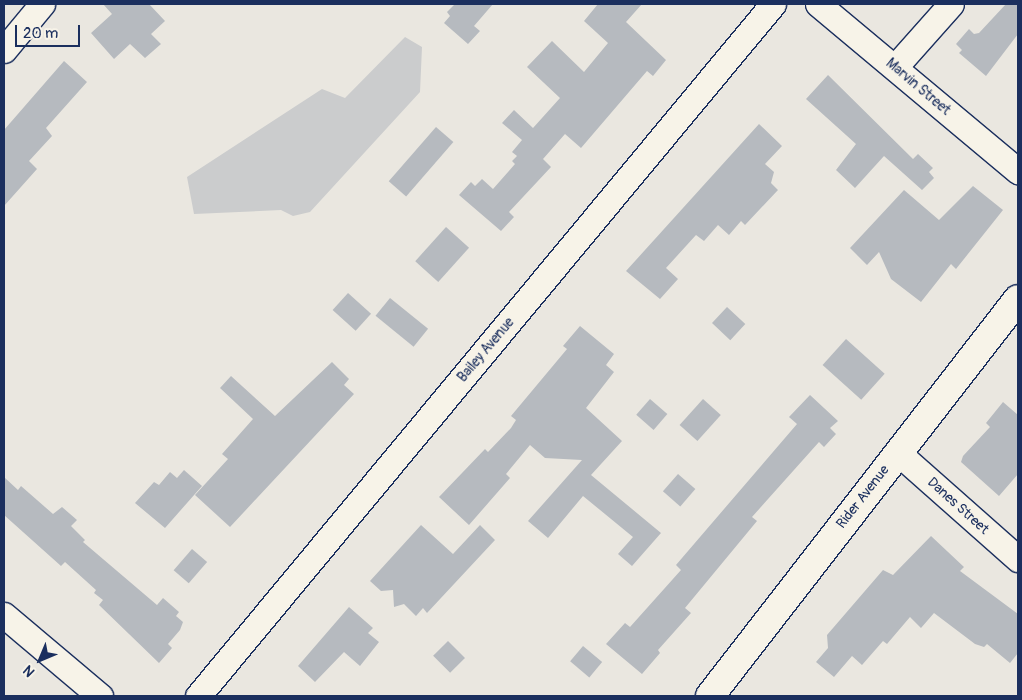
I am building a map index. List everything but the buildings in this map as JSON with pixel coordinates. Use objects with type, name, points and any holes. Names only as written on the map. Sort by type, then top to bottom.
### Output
[{"type":"street","points":[[4,50],[42,4]]},
{"type":"street","name":"Bailey Avenue","points":[[198,696],[773,4]]},
{"type":"street","name":"Marvin Street","points":[[818,4],[1018,171]]},
{"type":"street","points":[[895,67],[951,4]]},
{"type":"street","name":"Rider Avenue","points":[[710,696],[897,452],[1018,299]]},
{"type":"street","name":"Danes Street","points":[[897,452],[1018,559]]},
{"type":"street","points":[[4,614],[100,696]]},
{"type":"shaded area","points":[[405,37],[422,47],[420,92],[310,212],[293,216],[281,210],[194,214],[187,177],[322,89],[345,98]]}]
